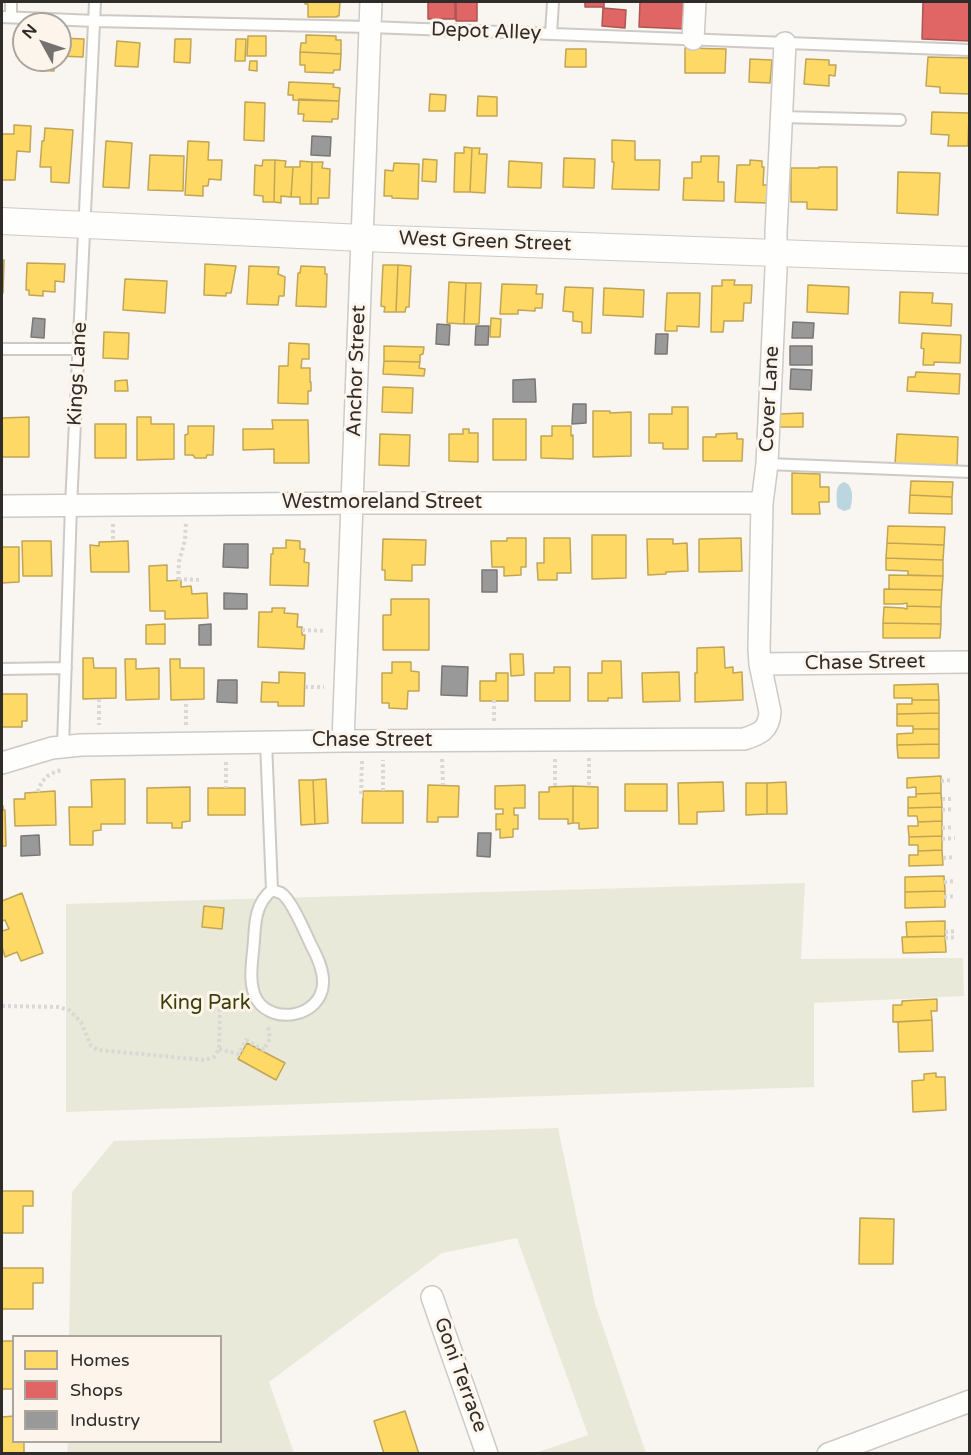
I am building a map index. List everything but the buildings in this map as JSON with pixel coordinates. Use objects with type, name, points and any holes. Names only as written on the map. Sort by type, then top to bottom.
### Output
[{"type":"street","name":"Anchor Street","points":[[344,741],[371,2]]},
{"type":"street","points":[[693,39],[695,2]]},
{"type":"street","name":"Cover Lane","points":[[744,739],[757,735],[770,719],[759,649],[762,503],[767,464],[786,43]]},
{"type":"street","name":"West Green Street","points":[[2,221],[363,238],[969,260]]},
{"type":"street","name":"Westmoreland Street","points":[[2,506],[762,503]]},
{"type":"street","name":"Chase Street","points":[[760,664],[969,662]]},
{"type":"street","name":"Chase Street","points":[[2,763],[63,746],[81,745],[744,739]]},
{"type":"street","name":"Goni Terrace","points":[[432,1297],[488,1454]]},
{"type":"street","points":[[828,1454],[969,1401]]},
{"type":"lane","points":[[6,17],[11,2]]},
{"type":"lane","name":"Kings Lane","points":[[63,746],[71,506],[95,2]]},
{"type":"lane","points":[[551,34],[554,2]]},
{"type":"lane","name":"Depot Alley","points":[[6,17],[370,27],[969,50]]},
{"type":"lane","points":[[782,117],[900,120]]},
{"type":"lane","points":[[2,349],[79,349]]},
{"type":"lane","points":[[767,464],[969,472]]},
{"type":"lane","points":[[2,669],[66,668]]},
{"type":"lane","points":[[266,742],[272,890]]},
{"type":"lane","points":[[272,890],[282,894],[290,903],[317,957],[323,976],[324,985],[320,996],[301,1013],[278,1014],[267,1009],[257,999],[254,991],[252,971],[258,908],[264,897],[272,890]]},
{"type":"path","points":[[186,521],[178,579],[202,579]]},
{"type":"path","points":[[113,522],[113,542]]},
{"type":"path","points":[[302,630],[326,631]]},
{"type":"path","points":[[305,687],[324,687]]},
{"type":"path","points":[[99,699],[99,726]]},
{"type":"path","points":[[186,700],[186,724]]},
{"type":"path","points":[[494,700],[494,722]]},
{"type":"path","points":[[589,757],[590,787]]},
{"type":"path","points":[[555,758],[555,787]]},
{"type":"path","points":[[383,759],[383,791]]},
{"type":"path","points":[[442,759],[442,785]]},
{"type":"path","points":[[362,760],[361,796],[363,796]]},
{"type":"path","points":[[226,761],[226,788]]},
{"type":"path","points":[[38,792],[45,778],[63,770]]},
{"type":"path","points":[[941,781],[953,780]]},
{"type":"path","points":[[942,799],[954,799]]},
{"type":"path","points":[[942,810],[954,809]]},
{"type":"path","points":[[942,828],[954,828]]},
{"type":"path","points":[[942,839],[955,838]]},
{"type":"path","points":[[943,858],[955,856]]},
{"type":"path","points":[[944,882],[956,881]]},
{"type":"path","points":[[944,897],[956,896]]},
{"type":"path","points":[[945,935],[957,934]]},
{"type":"path","points":[[207,1004],[227,1003]]},
{"type":"path","points":[[2,1006],[58,1007],[69,1010],[81,1022],[91,1046],[98,1050],[205,1060],[214,1057],[219,1050],[220,1004]]},
{"type":"path","points":[[219,1050],[239,1054],[246,1041],[264,1050],[270,1038]]},
{"type":"green space","name":"King Park","points":[[805,883],[801,959],[963,958],[964,996],[814,1003],[814,1087],[66,1112],[66,904]]},
{"type":"green space","points":[[558,1128],[595,1304],[646,1453],[536,1453],[588,1435],[517,1238],[442,1253],[269,1382],[294,1453],[67,1453],[68,1443],[222,1443],[222,1335],[69,1335],[72,1192],[114,1141]]},
{"type":"water","points":[[844,482],[850,486],[852,497],[850,509],[844,511],[837,506],[837,489]]}]
